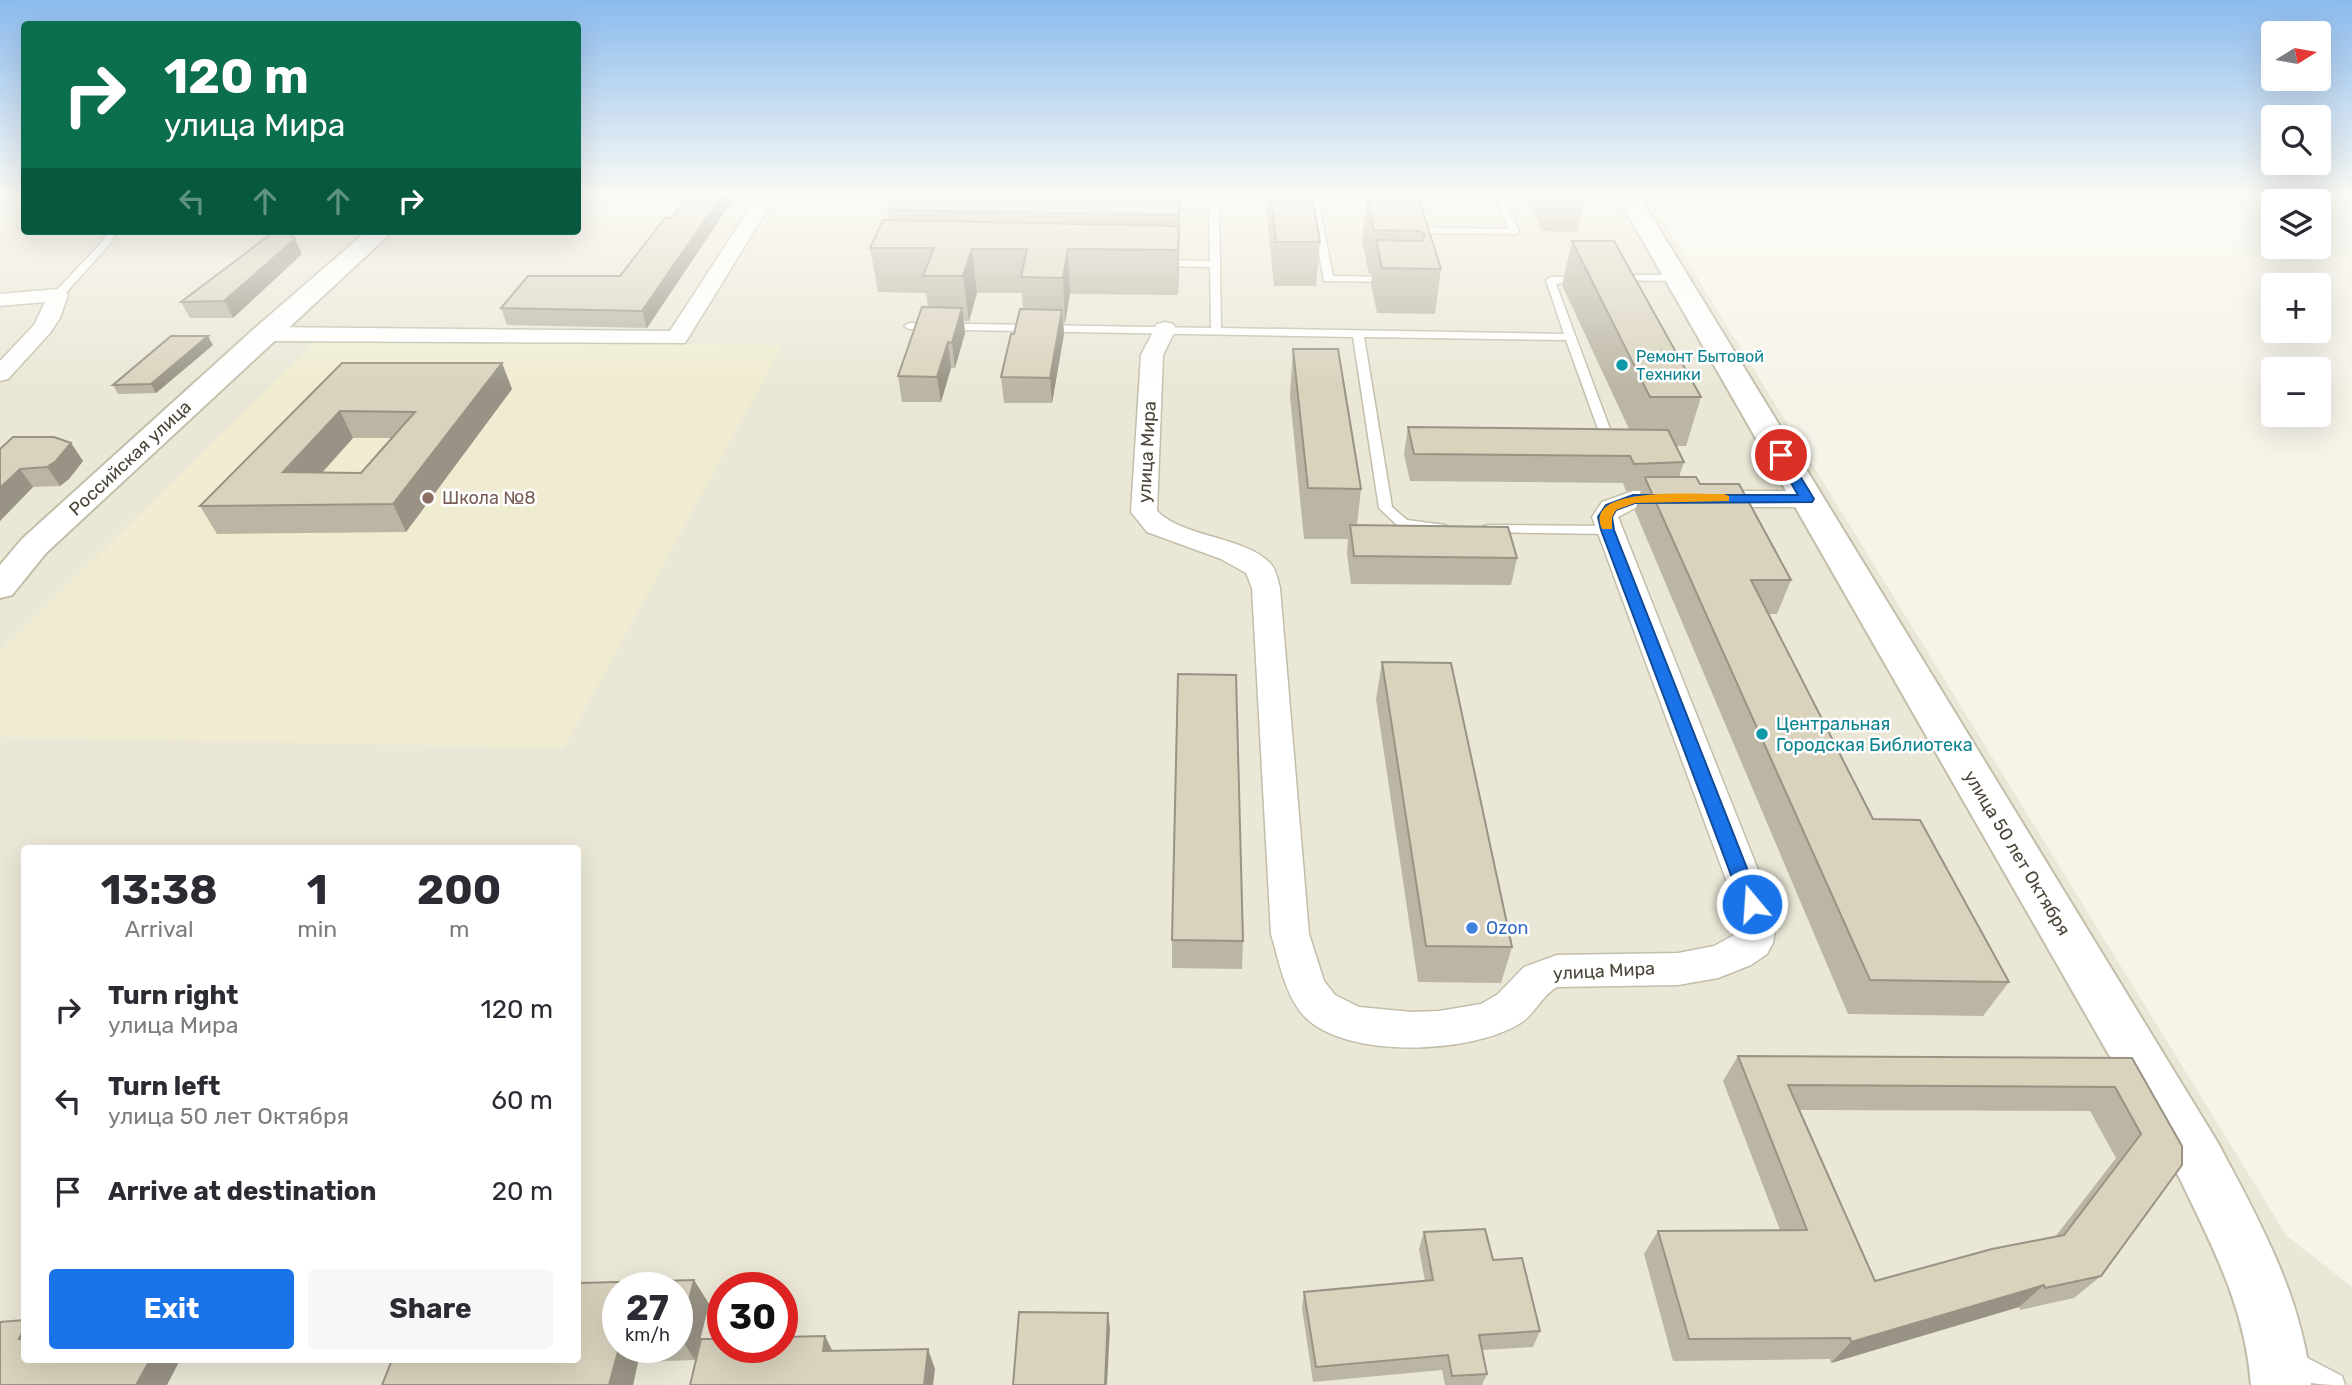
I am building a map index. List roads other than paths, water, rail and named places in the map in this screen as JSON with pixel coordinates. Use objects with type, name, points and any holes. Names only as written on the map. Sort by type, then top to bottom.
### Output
[{"type":"street","name":"Российская улица","points":[[0,587],[34,545],[350,259]]},
{"type":"street","points":[[264,334],[677,338],[727,259]]},
{"type":"street","name":"улица 50 лет Октября","points":[[1665,259],[2199,1161],[2250,1264],[2270,1317],[2280,1370]]},
{"type":"street","points":[[0,300],[58,295],[56,306],[32,343],[0,374]]},
{"type":"street","name":"улица Мира","points":[[1165,329],[1152,355],[1144,512],[1157,526],[1231,553],[1259,568],[1266,588],[1290,934],[1306,983],[1322,1007],[1355,1024],[1415,1031],[1475,1026],[1507,1012],[1536,977],[1559,970],[1702,966],[1738,956],[1754,943],[1757,923],[1746,885],[1608,530]]},
{"type":"street","points":[[1608,530],[1605,517],[1611,508],[1633,499],[1807,499]]},
{"type":"lane","points":[[58,295],[92,259]]},
{"type":"lane","points":[[1215,259],[1216,329]]},
{"type":"lane","points":[[1324,259],[1328,279],[1412,280]]},
{"type":"lane","points":[[1146,262],[1215,264]]},
{"type":"lane","points":[[1593,278],[1551,280],[1604,429]]},
{"type":"lane","points":[[1607,278],[1676,278]]},
{"type":"lane","points":[[909,326],[1216,329],[1570,337]]},
{"type":"lane","points":[[1358,333],[1386,508],[1403,523],[1467,529],[1608,530]]},
{"type":"lane","points":[[2280,1370],[2333,1385]]},
{"type":"place","name":"Ремонт Бытовой Техники","points":[[1622,365]]},
{"type":"place","name":"Школа №8","points":[[428,498]]},
{"type":"place","name":"Центральная Городская Библиотека","points":[[1762,734]]},
{"type":"place","name":"Ozon","points":[[1472,928]]}]
